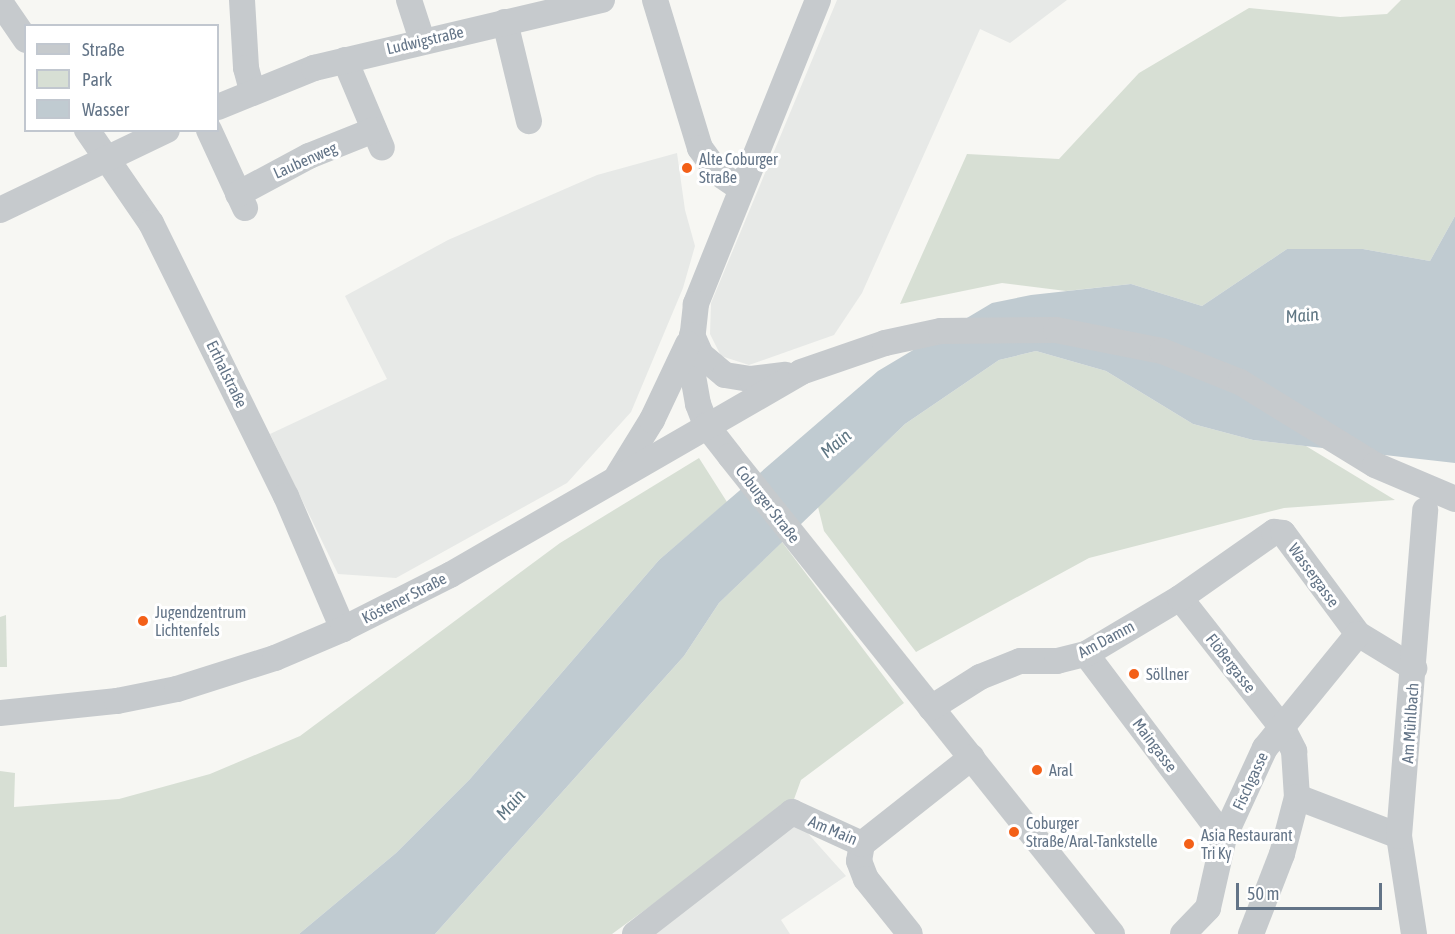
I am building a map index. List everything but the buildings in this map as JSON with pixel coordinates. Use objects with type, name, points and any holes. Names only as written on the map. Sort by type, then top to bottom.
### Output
[{"type":"street","points":[[242,0],[246,68],[252,91]]},
{"type":"street","points":[[409,0],[422,40]]},
{"type":"street","name":"Ludwigstraße","points":[[219,107],[252,91],[345,60],[422,40],[602,0]]},
{"type":"street","points":[[655,0],[700,148],[718,173],[740,188]]},
{"type":"street","name":"Coburger Straße","points":[[818,0],[705,274],[692,335],[692,380],[706,425],[1112,934]]},
{"type":"street","points":[[0,2],[24,37]]},
{"type":"street","points":[[505,22],[529,121]]},
{"type":"street","name":"Laubenweg","points":[[209,132],[241,201],[309,156],[378,139],[345,60]]},
{"type":"street","name":"Erthalstraße","points":[[88,132],[151,223],[230,379],[343,629]]},
{"type":"street","points":[[0,210],[163,132]]},
{"type":"street","points":[[692,335],[702,355],[725,375],[751,379],[801,372],[830,360],[912,336],[968,329],[1056,330],[1137,344],[1240,382],[1383,470],[1455,500]]},
{"type":"street","name":"Köstener Straße","points":[[617,477],[652,420],[692,335]]},
{"type":"street","name":"Köstener Straße","points":[[0,713],[117,701],[177,689],[275,658],[343,629],[450,574],[801,372]]},
{"type":"street","name":"Am Mühlbach","points":[[1414,934],[1399,836],[1425,510]]},
{"type":"street","name":"Wassergasse","points":[[1180,597],[1274,532],[1283,533],[1358,634],[1414,668]]},
{"type":"street","name":"Am Damm","points":[[931,708],[980,677],[1020,661],[1057,661],[1086,654],[1180,597]]},
{"type":"street","name":"Flößergasse","points":[[1180,597],[1283,729]]},
{"type":"street","name":"Fischgasse","points":[[1215,934],[1208,908],[1224,837],[1265,748],[1283,729],[1358,634]]},
{"type":"street","name":"Maingasse","points":[[1086,654],[1224,837]]},
{"type":"street","name":"Fischgasse","points":[[1251,934],[1282,854],[1297,797],[1294,751],[1283,729]]},
{"type":"street","name":"Am Main","points":[[635,934],[792,812],[862,843],[972,757]]},
{"type":"street","points":[[1297,797],[1399,836]]},
{"type":"street","points":[[862,843],[859,861],[866,879],[910,934]]},
{"type":"street","points":[[1183,934],[1208,908]]},
{"type":"shaded area","points":[[837,0],[1067,0],[1010,43],[980,29],[862,293],[834,335],[749,365],[721,356],[710,334],[711,303]]},
{"type":"shaded area","points":[[677,153],[685,210],[695,246],[683,288],[631,412],[567,483],[396,578],[338,574],[270,434],[387,379],[345,296],[448,240],[597,175]]},
{"type":"shaded area","points":[[795,819],[846,876],[781,920],[790,934],[647,934]]},
{"type":"green space","points":[[1401,0],[1455,0],[1455,216],[1430,261],[1363,249],[1287,249],[1202,306],[1131,284],[1066,291],[1002,283],[900,304],[967,154],[1059,159],[1139,73],[1249,8],[1340,17],[1387,14]]},
{"type":"green space","points":[[1036,351],[1106,371],[1193,424],[1253,440],[1306,446],[1395,500],[1284,508],[1089,558],[916,652],[824,531],[818,507],[905,424],[999,360]]},
{"type":"green space","points":[[699,458],[727,502],[659,560],[470,779],[396,853],[299,934],[0,934],[0,771],[15,773],[14,807],[119,799],[210,774],[300,736],[560,543]]},
{"type":"green space","points":[[782,542],[904,703],[801,780],[793,802],[612,934],[435,934],[684,656],[719,603]]},
{"type":"green space","points":[[6,615],[7,667],[0,667],[0,617]]},
{"type":"water","name":"Main","points":[[1455,216],[1455,463],[1253,440],[1193,424],[1106,371],[1036,351],[999,360],[905,424],[719,603],[684,656],[435,934],[299,934],[396,853],[470,779],[659,560],[878,371],[992,303],[1031,295],[1131,284],[1202,306],[1287,249],[1363,249],[1430,261]]},
{"type":"place","name":"Alte Coburger Straße","points":[[687,168]]},
{"type":"place","name":"Jugendzentrum Lichtenfels","points":[[143,621]]},
{"type":"place","name":"Söllner","points":[[1134,674]]},
{"type":"place","name":"Aral","points":[[1037,770]]},
{"type":"place","name":"Coburger Straße/Aral-Tankstelle","points":[[1014,832]]},
{"type":"place","name":"Asia Restaurant Tri Ky","points":[[1189,844]]}]
